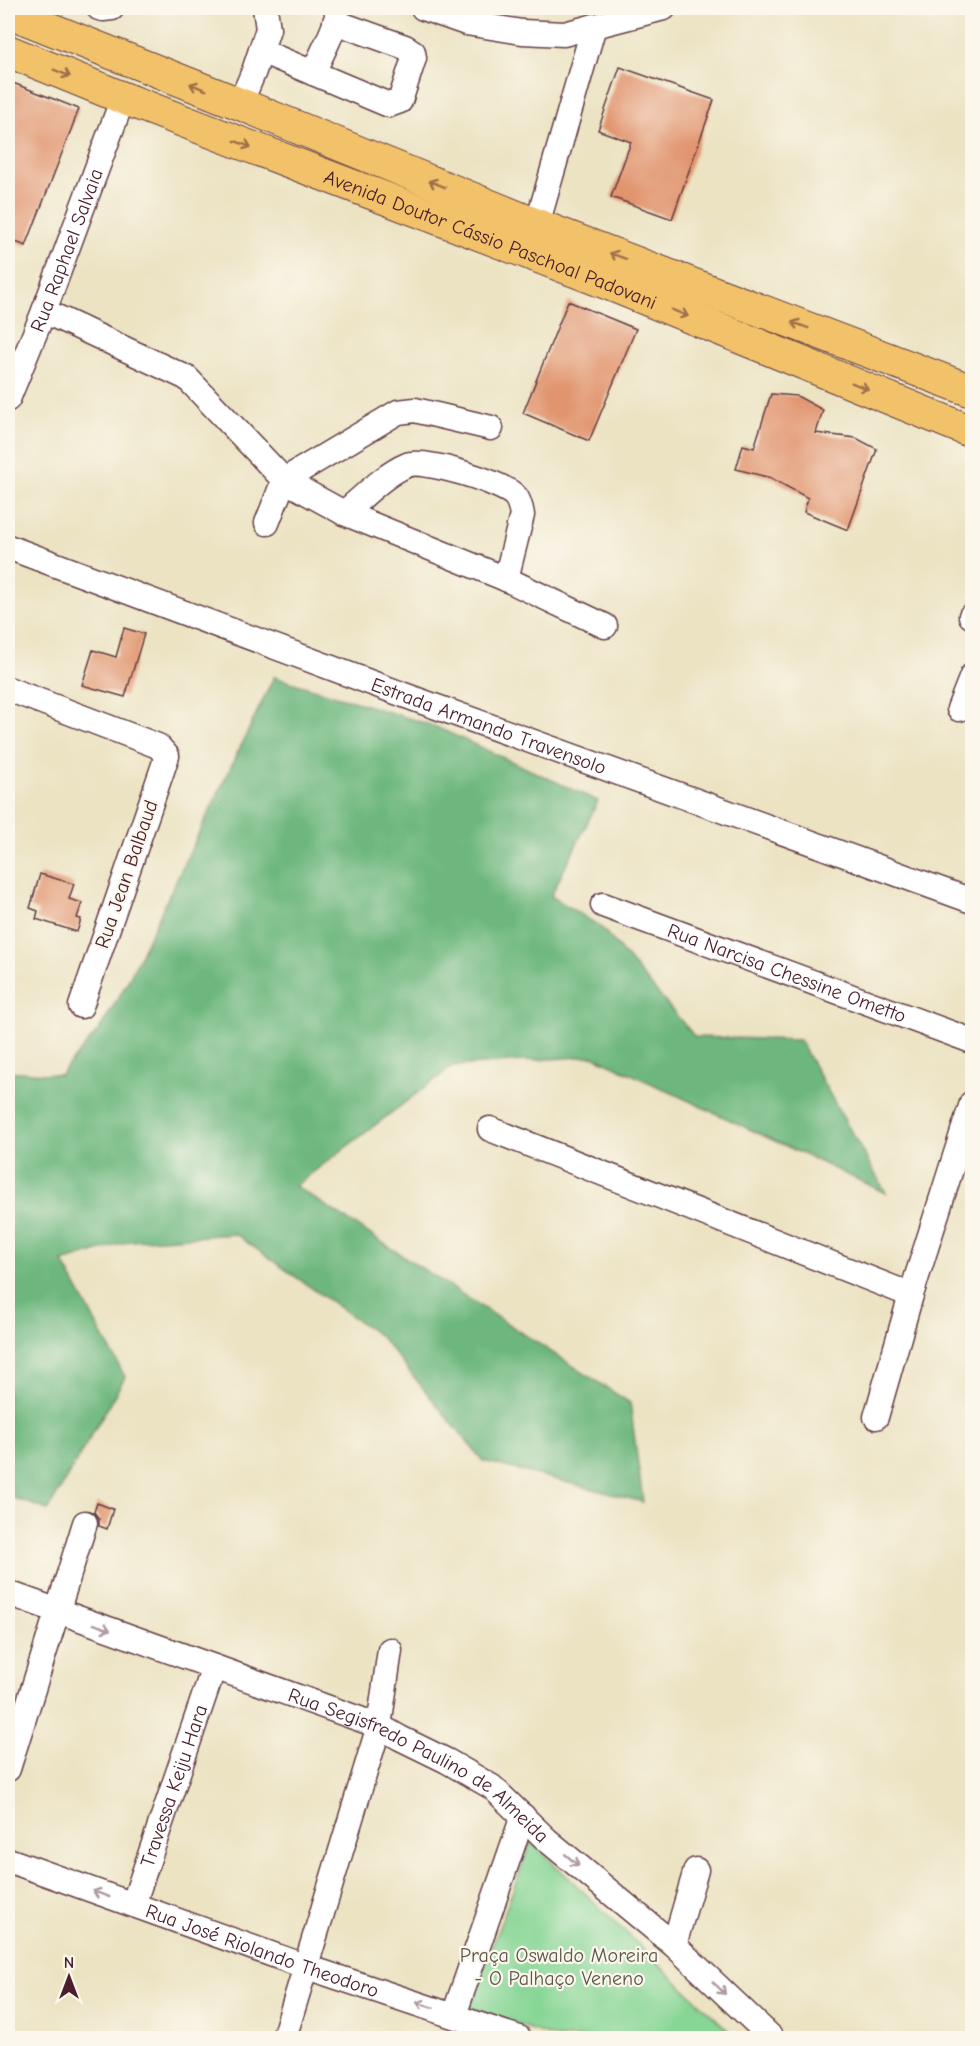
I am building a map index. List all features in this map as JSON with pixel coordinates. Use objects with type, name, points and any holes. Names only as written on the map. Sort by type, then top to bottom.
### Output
[{"type":"main road","name":"Avenida Doutor Cássio Paschoal Padovani","points":[[8,12],[537,225],[972,391]]},
{"type":"main road","name":"Avenida Doutor Cássio Paschoal Padovani","points":[[8,51],[123,98],[609,284],[972,432]]},
{"type":"main road","points":[[454,226],[471,225],[527,241],[534,236],[537,225]]},
{"type":"street","points":[[99,8],[112,8]]},
{"type":"street","points":[[240,104],[268,29],[265,8]]},
{"type":"street","points":[[423,8],[466,23],[522,32],[564,34],[664,8]]},
{"type":"street","points":[[261,51],[313,73],[389,105],[400,101],[414,58],[412,52],[405,47],[335,15],[313,73]]},
{"type":"street","points":[[537,225],[594,26]]},
{"type":"street","name":"Rua Raphael Salvaia","points":[[8,399],[44,311],[123,98]]},
{"type":"street","points":[[44,311],[187,378],[284,480],[344,513],[506,579],[605,626]]},
{"type":"street","points":[[267,524],[284,480],[398,412],[415,410],[491,428]]},
{"type":"street","points":[[344,513],[394,472],[407,465],[416,463],[478,477],[515,496],[520,505],[522,515],[506,579]]},
{"type":"street","name":"Estrada Armando Travensolo","points":[[8,547],[401,694],[972,901]]},
{"type":"street","points":[[959,709],[972,676]]},
{"type":"street","name":"Rua Jean Balbaud","points":[[8,689],[158,746],[167,756],[81,1006]]},
{"type":"street","name":"Rua Narcisa Chessine Ometto","points":[[603,905],[972,1041]]},
{"type":"street","points":[[876,1417],[911,1295],[972,1103]]},
{"type":"street","points":[[490,1129],[911,1295]]},
{"type":"street","points":[[8,1768],[85,1523]]},
{"type":"street","name":"Rua Segisfredo Paulino de Almeida","points":[[8,1593],[379,1726],[492,1787],[548,1840],[674,1945],[772,2038]]},
{"type":"street","points":[[284,2038],[304,1966],[379,1726],[390,1650]]},
{"type":"street","name":"Travessa Keiju Hara","points":[[133,1905],[214,1667]]},
{"type":"street","points":[[454,2015],[523,1816]]},
{"type":"street","name":"Rua José Riolando Theodoro","points":[[8,1860],[304,1966],[519,2038]]},
{"type":"street","points":[[674,1945],[696,1870]]},
{"type":"green space","points":[[274,677],[434,726],[598,801],[551,896],[601,927],[695,1037],[799,1040],[886,1193],[593,1056],[453,1066],[295,1186],[630,1403],[643,1502],[483,1461],[381,1337],[235,1234],[130,1241],[63,1262],[125,1377],[48,1510],[8,1496],[8,1071],[60,1075],[99,1030],[126,985]]},
{"type":"green space","name":"Praça Oswaldo Moreira - O Palhaço Veneno","points":[[531,1842],[736,2038],[557,2038],[469,2008]]},
{"type":"building","points":[[620,67],[714,100],[672,219],[611,197],[631,142],[598,130]]},
{"type":"building","points":[[8,81],[79,109],[26,246],[8,239]]},
{"type":"building","points":[[568,301],[636,329],[589,441],[523,413]]},
{"type":"building","points":[[771,394],[797,396],[823,410],[816,433],[856,438],[877,449],[848,530],[804,512],[808,498],[771,478],[736,469],[743,445],[754,448]]},
{"type":"building","points":[[124,628],[144,634],[125,697],[82,685],[93,650],[116,657]]},
{"type":"building","points":[[40,874],[74,884],[69,899],[82,903],[77,918],[81,919],[77,932],[36,919],[38,911],[30,908]]},
{"type":"building","points":[[97,1503],[113,1509],[107,1529],[99,1526],[99,1519],[94,1512]]}]
